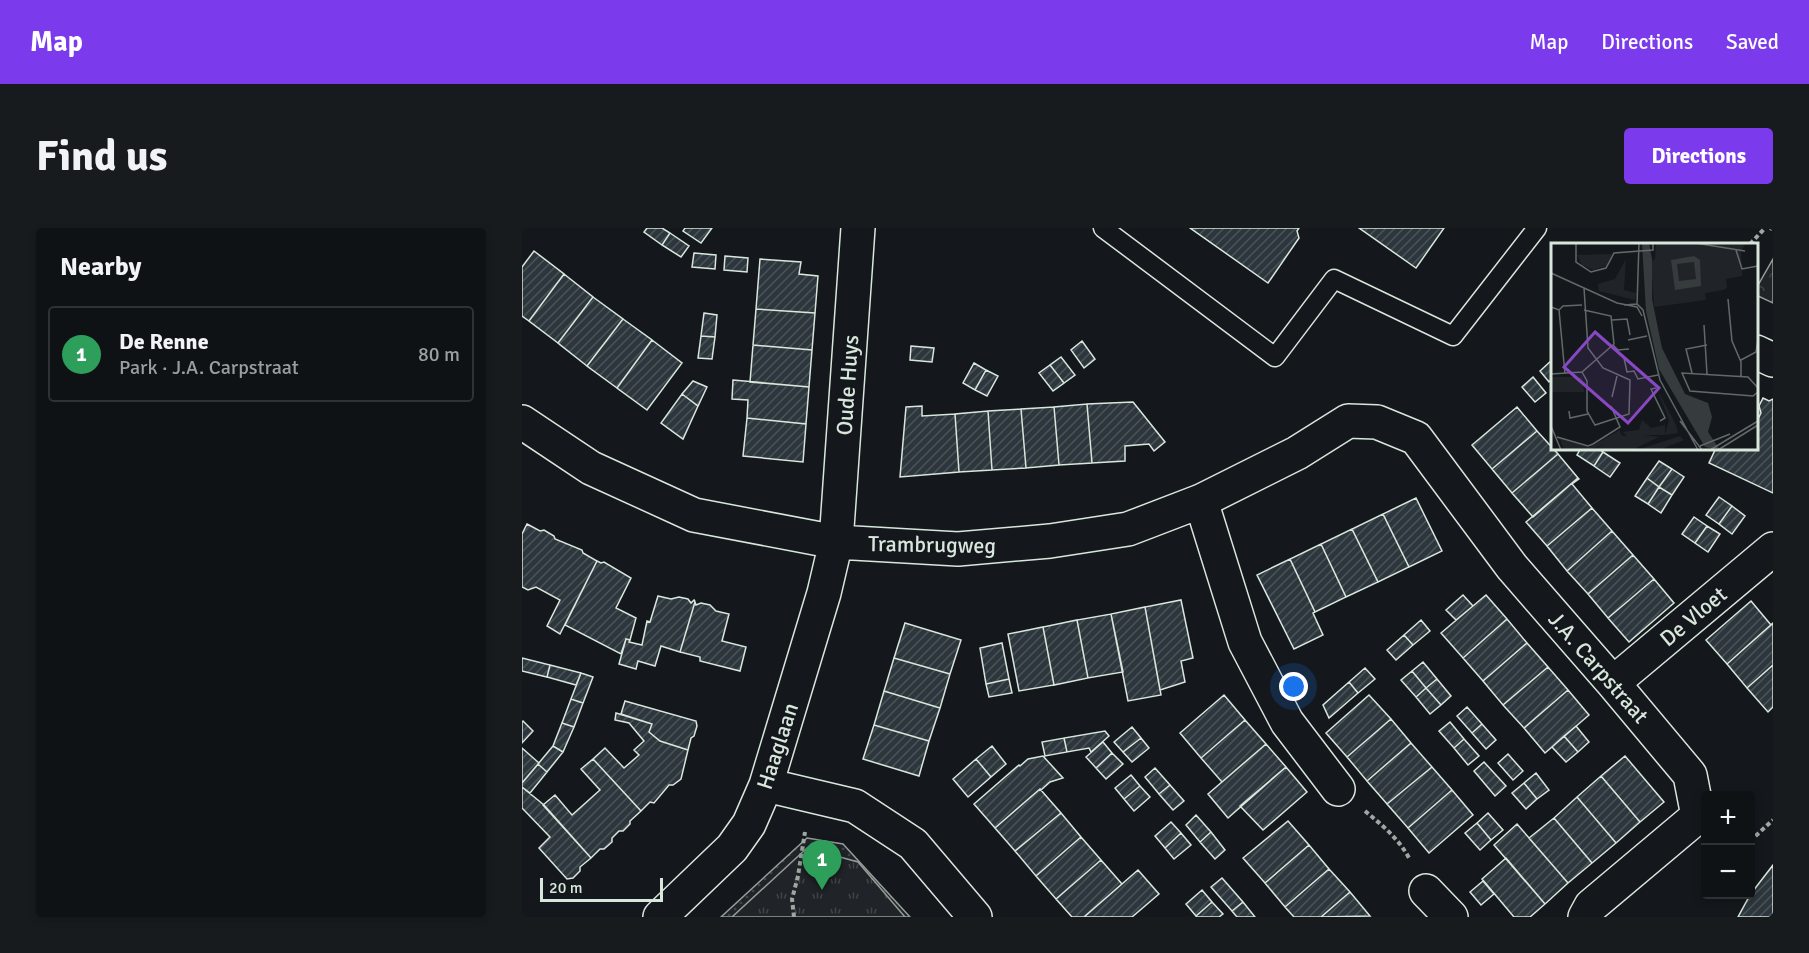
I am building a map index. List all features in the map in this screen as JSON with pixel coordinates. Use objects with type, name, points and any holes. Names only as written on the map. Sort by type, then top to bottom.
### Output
[{"type":"street","name":"Oude Huys","points":[[836,542],[858,228]]},
{"type":"street","points":[[1758,353],[1773,360]]},
{"type":"street","name":"Trambrugweg","points":[[522,422],[591,468],[694,515],[836,542],[958,549],[1050,541],[1128,529],[1201,501],[1298,453],[1348,421],[1377,422]]},
{"type":"street","name":"J.A. Carpstraat","points":[[1377,422],[1416,438],[1512,567],[1614,683],[1690,776],[1698,816],[1591,906],[1585,917]]},
{"type":"street","points":[[1201,501],[1245,642],[1287,722],[1338,789]]},
{"type":"street","name":"Haaglaan","points":[[660,917],[732,848],[749,824],[766,785],[824,593],[836,542]]},
{"type":"street","name":"De Vloet","points":[[1614,683],[1773,549]]},
{"type":"street","points":[[766,785],[855,806],[913,844],[975,917]]},
{"type":"street","points":[[1426,891],[1451,917]]},
{"type":"lane","points":[[1103,228],[1275,357],[1334,279],[1453,336],[1537,228]]},
{"type":"path","points":[[1750,243],[1765,228]]},
{"type":"path","points":[[1338,789],[1382,825],[1404,850],[1426,891]]},
{"type":"path","points":[[794,917],[792,899],[813,796]]},
{"type":"path","points":[[1755,836],[1773,820]]},
{"type":"green space","points":[[1773,259],[1773,303],[1758,296],[1758,285]]},
{"type":"green space","points":[[807,838],[843,844],[910,917],[721,917]]},
{"type":"green space","points":[[807,848],[858,862],[905,917],[732,917]]},
{"type":"building","points":[[647,228],[662,228],[670,233],[662,245],[644,232]]},
{"type":"building","points":[[685,228],[712,228],[701,243],[683,231]]},
{"type":"building","points":[[1190,228],[1299,228],[1297,231],[1299,238],[1268,283]]},
{"type":"building","points":[[1359,228],[1444,228],[1416,268]]},
{"type":"building","points":[[670,233],[689,246],[681,257],[662,245]]},
{"type":"building","points":[[534,251],[564,274],[529,321],[522,316],[522,267]]},
{"type":"building","points":[[694,253],[716,255],[715,269],[692,267]]},
{"type":"building","points":[[725,256],[748,258],[747,272],[724,270]]},
{"type":"building","points":[[760,259],[801,262],[799,274],[818,276],[815,313],[756,309]]},
{"type":"building","points":[[564,274],[593,297],[558,343],[529,321]]},
{"type":"building","points":[[593,297],[623,319],[587,366],[558,343]]},
{"type":"building","points":[[756,309],[815,313],[812,350],[753,345]]},
{"type":"building","points":[[704,313],[717,315],[715,337],[701,336]]},
{"type":"building","points":[[623,319],[652,340],[617,388],[587,366]]},
{"type":"building","points":[[701,336],[715,337],[712,359],[698,358]]},
{"type":"building","points":[[652,340],[682,363],[647,410],[617,388]]},
{"type":"building","points":[[1082,341],[1095,359],[1084,368],[1071,350]]},
{"type":"building","points":[[753,345],[812,350],[809,387],[750,382]]},
{"type":"building","points":[[911,346],[934,348],[932,362],[910,360]]},
{"type":"building","points":[[1061,357],[1075,375],[1064,383],[1050,365]]},
{"type":"building","points":[[1551,361],[1551,380],[1549,382],[1540,371]]},
{"type":"building","points":[[974,363],[986,370],[975,390],[963,383]]},
{"type":"building","points":[[1050,365],[1064,383],[1053,391],[1039,373]]},
{"type":"building","points":[[986,370],[998,376],[987,396],[975,390]]},
{"type":"building","points":[[1533,377],[1546,393],[1535,402],[1522,387]]},
{"type":"building","points":[[733,380],[809,387],[806,424],[747,418],[748,400],[732,399]]},
{"type":"building","points":[[693,381],[707,387],[698,406],[682,394]]},
{"type":"building","points":[[682,394],[698,406],[683,439],[661,423]]},
{"type":"building","points":[[1763,398],[1769,401],[1773,399],[1773,493],[1709,463],[1715,450],[1758,450],[1758,419],[1761,413],[1759,406]]},
{"type":"building","points":[[1133,402],[1165,442],[1154,451],[1149,444],[1125,446],[1125,461],[1092,463],[1087,404]]},
{"type":"building","points":[[1087,404],[1092,463],[1059,465],[1054,407]]},
{"type":"building","points":[[922,406],[922,416],[955,414],[959,472],[900,477],[906,407]]},
{"type":"building","points":[[1054,407],[1059,465],[1026,468],[1021,409]]},
{"type":"building","points":[[1517,407],[1537,431],[1492,469],[1472,445]]},
{"type":"building","points":[[1021,409],[1026,468],[992,470],[988,411]]},
{"type":"building","points":[[988,411],[992,470],[959,472],[955,414]]},
{"type":"building","points":[[747,418],[806,424],[803,462],[743,456]]},
{"type":"building","points":[[1537,431],[1551,446],[1551,450],[1558,454],[1512,493],[1492,469]]},
{"type":"building","points":[[1580,450],[1603,452],[1594,466],[1577,455]]},
{"type":"building","points":[[1603,452],[1620,463],[1610,477],[1594,466]]},
{"type":"building","points":[[1558,454],[1578,478],[1533,517],[1512,493]]},
{"type":"building","points":[[1659,461],[1672,469],[1659,487],[1647,478]]},
{"type":"building","points":[[1672,469],[1684,477],[1672,495],[1659,487]]},
{"type":"building","points":[[1578,478],[1572,484],[1592,508],[1547,546],[1526,522]]},
{"type":"building","points":[[1647,478],[1659,487],[1648,504],[1635,496]]},
{"type":"building","points":[[1659,487],[1672,495],[1661,513],[1648,504]]},
{"type":"building","points":[[1719,497],[1732,506],[1719,524],[1706,515]]},
{"type":"building","points":[[1416,498],[1442,551],[1409,567],[1383,514]]},
{"type":"building","points":[[1732,506],[1745,516],[1732,534],[1719,524]]},
{"type":"building","points":[[1592,508],[1612,531],[1567,571],[1547,546]]},
{"type":"building","points":[[1383,514],[1409,567],[1378,582],[1352,529]]},
{"type":"building","points":[[1694,517],[1707,526],[1695,543],[1682,534]]},
{"type":"building","points":[[527,524],[540,531],[544,530],[555,539],[582,550],[583,553],[597,561],[560,634],[547,626],[560,600],[536,587],[528,590],[522,587],[522,534]]},
{"type":"building","points":[[1707,526],[1720,534],[1708,552],[1695,543]]},
{"type":"building","points":[[1352,529],[1378,582],[1346,597],[1321,544]]},
{"type":"building","points":[[1612,531],[1633,555],[1588,594],[1567,571]]},
{"type":"building","points":[[1321,544],[1346,597],[1315,612],[1290,559]]},
{"type":"building","points":[[1633,555],[1654,579],[1608,618],[1588,594]]},
{"type":"building","points":[[1290,559],[1315,612],[1313,613],[1323,635],[1294,649],[1257,575]]},
{"type":"building","points":[[597,561],[604,562],[631,578],[616,608],[636,618],[630,640],[626,639],[621,654],[565,625]]},
{"type":"building","points":[[1654,579],[1674,603],[1629,642],[1608,618]]},
{"type":"building","points":[[1463,595],[1473,606],[1456,620],[1446,610]]},
{"type":"building","points":[[1486,595],[1507,619],[1463,658],[1441,633]]},
{"type":"building","points":[[658,596],[671,599],[679,597],[688,599],[691,603],[694,600],[695,602],[680,652],[661,646],[655,666],[638,661],[636,669],[619,664],[626,639],[642,645],[647,621],[650,622]]},
{"type":"building","points":[[1181,600],[1193,658],[1181,661],[1185,682],[1160,690],[1145,607]]},
{"type":"building","points":[[1751,601],[1771,625],[1727,664],[1706,640]]},
{"type":"building","points":[[695,602],[696,605],[701,603],[710,605],[716,611],[729,614],[722,641],[746,647],[740,671],[700,661],[700,657],[680,652]]},
{"type":"building","points":[[1145,607],[1161,695],[1128,701],[1111,614]]},
{"type":"building","points":[[1111,614],[1123,672],[1088,678],[1077,620]]},
{"type":"building","points":[[1507,619],[1527,643],[1483,681],[1463,658]]},
{"type":"building","points":[[1077,620],[1088,678],[1054,685],[1043,627]]},
{"type":"building","points":[[1421,620],[1430,631],[1413,645],[1404,635]]},
{"type":"building","points":[[905,623],[961,640],[950,674],[894,658]]},
{"type":"building","points":[[1773,623],[1773,665],[1747,688],[1727,664]]},
{"type":"building","points":[[1043,627],[1054,685],[1019,691],[1008,634]]},
{"type":"building","points":[[1404,635],[1413,645],[1396,660],[1387,650]]},
{"type":"building","points":[[1002,643],[1009,679],[986,684],[980,648]]},
{"type":"building","points":[[1527,643],[1548,667],[1503,705],[1483,681]]},
{"type":"building","points":[[522,658],[550,665],[547,677],[522,671]]},
{"type":"building","points":[[894,658],[950,674],[940,708],[884,691]]},
{"type":"building","points":[[1423,662],[1437,679],[1426,688],[1412,671]]},
{"type":"building","points":[[550,665],[581,673],[576,685],[547,677]]},
{"type":"building","points":[[1773,665],[1773,707],[1768,712],[1747,688]]},
{"type":"building","points":[[1548,667],[1568,690],[1524,728],[1503,705]]},
{"type":"building","points":[[1365,668],[1375,679],[1358,693],[1349,682]]},
{"type":"building","points":[[1412,671],[1426,688],[1416,697],[1401,680]]},
{"type":"building","points":[[581,673],[593,677],[583,703],[571,699]]},
{"type":"building","points":[[1009,679],[1012,693],[989,697],[986,684]]},
{"type":"building","points":[[1437,679],[1451,696],[1441,705],[1426,688]]},
{"type":"building","points":[[1349,682],[1358,693],[1329,718],[1323,705]]},
{"type":"building","points":[[1426,688],[1441,705],[1430,714],[1416,697]]},
{"type":"building","points":[[1568,690],[1589,715],[1545,753],[1524,728]]},
{"type":"building","points":[[884,691],[940,708],[929,741],[874,725]]},
{"type":"building","points":[[1224,695],[1245,720],[1201,758],[1180,733]]},
{"type":"building","points":[[1369,695],[1391,719],[1347,757],[1326,733]]},
{"type":"building","points":[[571,699],[583,703],[574,727],[562,723]]},
{"type":"building","points":[[625,701],[696,721],[697,726],[688,750],[660,741],[649,732],[652,724],[621,714]]},
{"type":"building","points":[[1467,707],[1482,724],[1472,733],[1457,716]]},
{"type":"building","points":[[616,713],[652,724],[649,732],[660,741],[688,750],[681,779],[669,785],[654,803],[650,802],[641,811],[593,759],[605,748],[624,768],[639,755],[634,750],[644,741],[629,723],[615,720]]},
{"type":"building","points":[[1391,719],[1411,743],[1367,781],[1347,757]]},
{"type":"building","points":[[1245,720],[1266,744],[1222,782],[1201,758]]},
{"type":"building","points":[[522,722],[533,731],[522,743]]},
{"type":"building","points":[[1450,722],[1464,739],[1454,748],[1439,731]]},
{"type":"building","points":[[562,723],[574,727],[563,752],[553,746]]},
{"type":"building","points":[[1482,724],[1496,740],[1486,749],[1472,733]]},
{"type":"building","points":[[874,725],[929,741],[919,776],[863,759]]},
{"type":"building","points":[[1576,726],[1589,742],[1578,752],[1564,736]]},
{"type":"building","points":[[1132,727],[1141,738],[1123,752],[1114,742]]},
{"type":"building","points":[[1105,731],[1109,736],[1091,752],[1089,748],[1067,752],[1064,738]]},
{"type":"building","points":[[1564,736],[1578,752],[1566,762],[1552,747]]},
{"type":"building","points":[[1064,738],[1067,752],[1045,756],[1042,742]]},
{"type":"building","points":[[1141,738],[1149,748],[1132,762],[1123,752]]},
{"type":"building","points":[[1464,739],[1479,756],[1468,765],[1454,748]]},
{"type":"building","points":[[1103,742],[1112,753],[1096,768],[1086,757]]},
{"type":"building","points":[[1411,743],[1432,767],[1387,804],[1367,781]]},
{"type":"building","points":[[1266,744],[1286,767],[1228,818],[1208,794]]},
{"type":"building","points":[[553,746],[563,752],[547,772],[538,764]]},
{"type":"building","points":[[992,746],[1006,764],[991,777],[976,759]]},
{"type":"building","points":[[522,748],[539,763],[522,783]]},
{"type":"building","points":[[1112,753],[1123,764],[1106,779],[1096,768]]},
{"type":"building","points":[[1508,754],[1523,771],[1513,780],[1498,763]]},
{"type":"building","points":[[1043,756],[1063,778],[1050,782],[1040,789],[995,828],[974,804],[1019,765],[1028,759]]},
{"type":"building","points":[[1625,756],[1664,802],[1640,822],[1601,776]]},
{"type":"building","points":[[593,759],[641,811],[623,831],[619,831],[612,838],[612,842],[591,858],[543,805],[555,795],[572,815],[600,790],[581,769]]},
{"type":"building","points":[[976,759],[991,777],[968,797],[953,779]]},
{"type":"building","points":[[1484,762],[1506,786],[1495,796],[1474,771]]},
{"type":"building","points":[[538,764],[547,772],[530,793],[522,787],[522,783]]},
{"type":"building","points":[[1286,767],[1307,792],[1263,830],[1240,806]]},
{"type":"building","points":[[1432,767],[1452,790],[1408,828],[1387,804]]},
{"type":"building","points":[[1155,768],[1170,785],[1159,794],[1145,777]]},
{"type":"building","points":[[1536,773],[1549,790],[1537,799],[1524,783]]},
{"type":"building","points":[[1131,775],[1140,786],[1124,799],[1115,788]]},
{"type":"building","points":[[1601,776],[1640,822],[1616,843],[1577,797]]},
{"type":"building","points":[[1524,783],[1537,799],[1526,809],[1512,793]]},
{"type":"building","points":[[1170,785],[1184,801],[1173,810],[1159,794]]},
{"type":"building","points":[[1140,786],[1150,797],[1134,811],[1124,799]]},
{"type":"building","points":[[522,787],[544,805],[591,858],[580,867],[580,871],[573,878],[567,879],[539,848],[550,837],[522,808]]},
{"type":"building","points":[[1040,789],[1061,813],[1015,851],[995,828]]},
{"type":"building","points":[[1452,790],[1473,815],[1429,853],[1408,828]]},
{"type":"building","points":[[1577,797],[1616,843],[1592,863],[1554,818]]},
{"type":"building","points":[[1061,813],[1081,837],[1036,876],[1015,851]]},
{"type":"building","points":[[1488,813],[1503,830],[1491,840],[1477,823]]},
{"type":"building","points":[[1196,815],[1211,832],[1200,842],[1186,825]]},
{"type":"building","points":[[1554,818],[1592,863],[1568,883],[1529,838]]},
{"type":"building","points":[[1288,821],[1309,845],[1265,883],[1243,858]]},
{"type":"building","points":[[1171,822],[1181,833],[1165,848],[1155,836]]},
{"type":"building","points":[[1477,823],[1491,840],[1480,850],[1465,833]]},
{"type":"building","points":[[1517,824],[1568,883],[1545,904],[1494,845]]},
{"type":"building","points":[[1211,832],[1225,850],[1215,859],[1200,842]]},
{"type":"building","points":[[1181,833],[1191,845],[1174,859],[1165,848]]},
{"type":"building","points":[[1081,837],[1101,860],[1056,899],[1036,876]]},
{"type":"building","points":[[1309,845],[1329,869],[1285,907],[1265,883]]},
{"type":"building","points":[[1506,858],[1545,904],[1530,917],[1514,917],[1482,879]]},
{"type":"building","points":[[1101,860],[1122,884],[1084,917],[1072,917],[1056,899]]},
{"type":"building","points":[[1773,865],[1773,917],[1738,917],[1748,899],[1755,899],[1755,888]]},
{"type":"building","points":[[1329,869],[1350,892],[1321,917],[1294,917],[1285,907]]},
{"type":"building","points":[[1138,870],[1159,894],[1132,917],[1084,917]]},
{"type":"building","points":[[1222,878],[1243,902],[1232,911],[1211,887]]},
{"type":"building","points":[[1483,881],[1494,894],[1481,905],[1470,892]]},
{"type":"building","points":[[1202,890],[1212,902],[1196,916],[1186,904]]},
{"type":"building","points":[[1350,892],[1370,916],[1321,917]]},
{"type":"building","points":[[1212,902],[1223,914],[1219,917],[1196,916]]},
{"type":"building","points":[[1243,902],[1255,917],[1237,917],[1232,911]]},
{"type":"place","name":"De Renne","points":[[822,890]]}]
